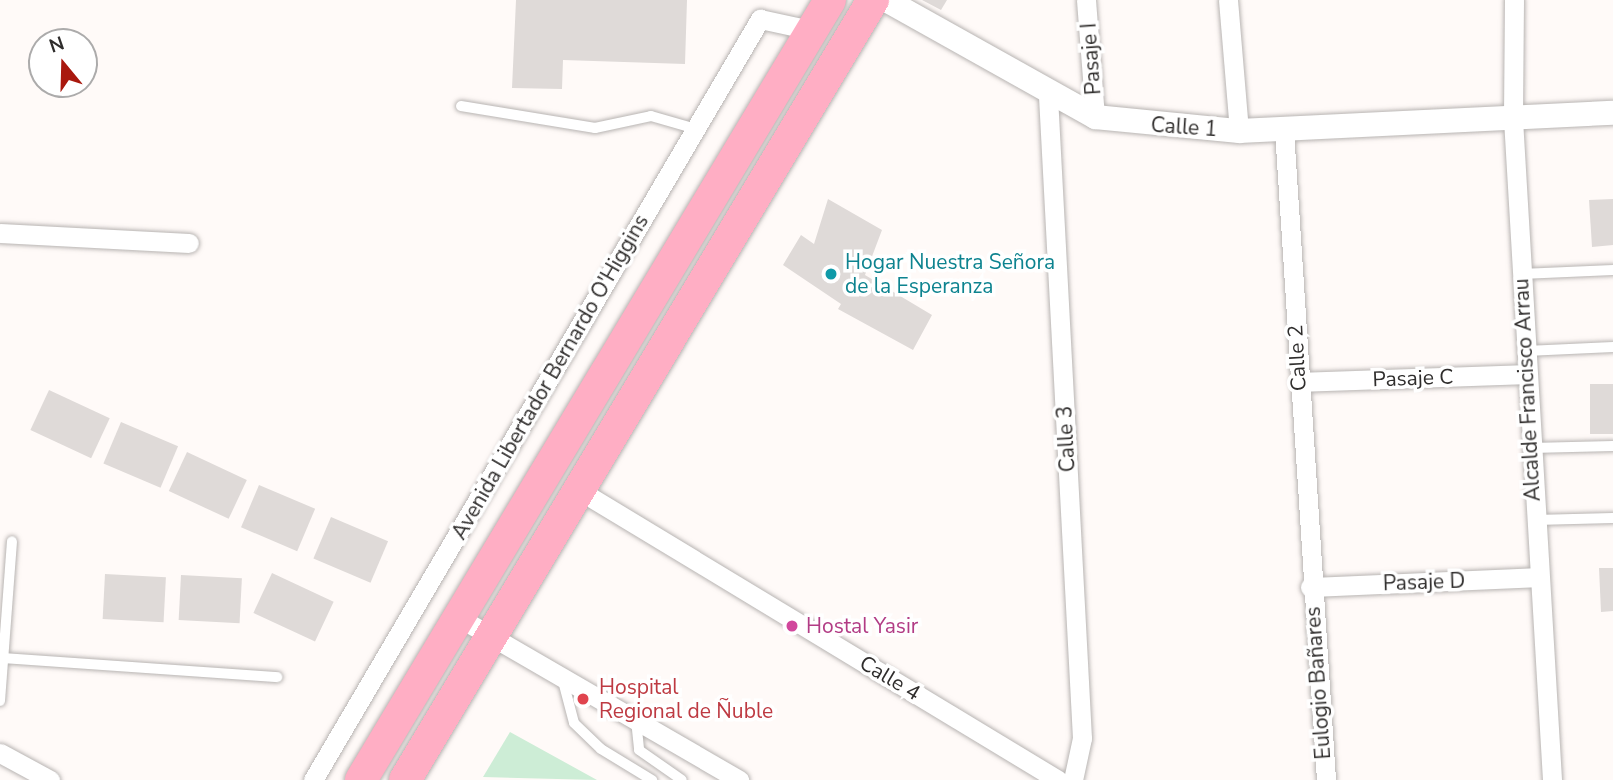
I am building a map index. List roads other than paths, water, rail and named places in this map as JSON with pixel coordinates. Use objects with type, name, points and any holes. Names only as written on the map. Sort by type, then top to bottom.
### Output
[{"type":"main road","name":"Avenida Libertador Bernardo O'Higgins","points":[[361,780],[830,0]]},
{"type":"main road","points":[[405,780],[577,489],[873,0]]},
{"type":"street","name":"Calle 1","points":[[886,0],[1048,96],[1095,117],[1239,131],[1613,113]]},
{"type":"street","name":"Pasaje I","points":[[1086,0],[1095,117]]},
{"type":"street","points":[[1228,0],[1239,131]]},
{"type":"street","name":"Alcalde Francisco Arrau","points":[[1512,1],[1513,119],[1537,577],[1552,780]]},
{"type":"street","name":"Avenida Libertador Bernardo O'Higgins","points":[[313,780],[760,19],[811,30]]},
{"type":"street","name":"Calle 3","points":[[1048,96],[1082,738],[1073,780]]},
{"type":"street","name":"Calle 2","points":[[1284,130],[1310,587]]},
{"type":"street","points":[[0,233],[188,243]]},
{"type":"street","name":"Pasaje C","points":[[1299,382],[1527,374]]},
{"type":"street","name":"Calle 4","points":[[577,489],[1058,780]]},
{"type":"street","name":"Pasaje D","points":[[1310,587],[1537,577]]},
{"type":"street","name":"Eulogio Bañares","points":[[1310,587],[1326,780]]},
{"type":"street","points":[[458,617],[739,780]]},
{"type":"street","points":[[0,753],[50,780]]},
{"type":"lane","points":[[461,106],[595,128],[651,116],[695,129]]},
{"type":"lane","points":[[1521,274],[1613,270]]},
{"type":"lane","points":[[1525,351],[1613,347]]},
{"type":"lane","points":[[1531,448],[1613,446]]},
{"type":"lane","points":[[1534,520],[1613,518]]},
{"type":"lane","points":[[0,701],[12,541]]},
{"type":"lane","points":[[4,657],[277,677]]},
{"type":"lane","points":[[562,677],[574,723],[601,749],[652,780]]},
{"type":"lane","points":[[636,720],[639,750],[682,780]]},
{"type":"place","name":"Hogar Nuestra Señora de la Esperanza","points":[[831,274]]},
{"type":"place","name":"Hostal Yasir","points":[[792,626]]},
{"type":"place","name":"Hospital Regional de Ñuble","points":[[583,699]]}]
